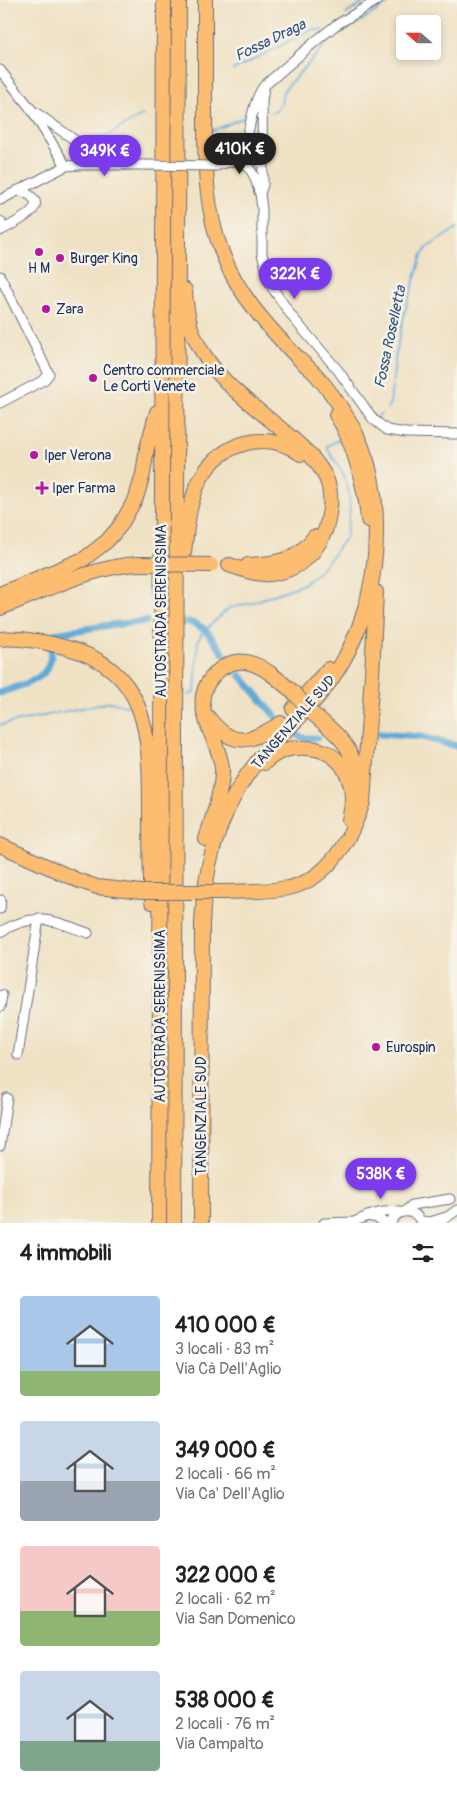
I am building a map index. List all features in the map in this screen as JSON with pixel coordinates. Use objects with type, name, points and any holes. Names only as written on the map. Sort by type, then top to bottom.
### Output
[{"type":"highway","name":"AUTOSTRADA SERENISSIMA","points":[[160,1223],[164,0]]},
{"type":"highway","name":"AUTOSTRADA SERENISSIMA","points":[[174,1223],[179,0]]},
{"type":"highway","name":"TANGENZIALE SUD","points":[[193,1223],[195,905],[198,869],[206,839],[222,800],[232,783],[260,746],[326,672],[345,640],[362,592],[366,572],[368,539],[367,507],[360,476],[352,449],[339,419],[317,388],[254,321],[239,301],[220,269],[204,224],[197,181],[197,0]]},
{"type":"highway","name":"TANGENZIALE SUD","points":[[201,1223],[202,904],[211,851],[226,811],[253,768],[333,678],[355,640],[368,600],[376,529],[376,503],[370,467],[360,441],[346,414],[316,374],[274,332],[251,304],[235,280],[214,230],[208,200],[204,160],[205,0]]},
{"type":"highway","points":[[178,226],[189,320],[194,337],[206,360],[227,383],[315,459],[326,478],[331,499],[326,529],[320,543],[304,561],[292,568],[270,574],[253,573],[229,566]]},
{"type":"highway","points":[[0,594],[84,560],[107,541],[120,526],[136,498],[162,392]]},
{"type":"highway","points":[[0,608],[104,569],[123,565],[138,564],[211,565],[229,566],[280,563],[293,557],[310,544],[319,530],[326,506],[322,483],[312,464],[294,449],[281,443],[266,440],[240,444],[225,451],[212,463],[202,477],[194,495],[189,516],[176,618]]},
{"type":"highway","points":[[0,844],[77,880],[97,887],[142,892],[223,892],[290,887],[310,879],[326,868],[352,830],[363,802],[378,563],[376,529]]},
{"type":"highway","points":[[0,615],[53,588]]},
{"type":"highway","points":[[0,639],[8,638],[51,644],[78,650],[93,656],[107,665],[118,674],[130,690],[146,732],[150,760],[150,875],[153,913],[160,952]]},
{"type":"highway","points":[[206,839],[219,792],[222,769],[202,705],[204,691],[211,677],[224,666],[237,662],[250,662],[261,666],[295,694],[313,714],[339,736],[356,768],[359,798],[352,830]]},
{"type":"highway","points":[[202,705],[218,729],[234,738],[254,739],[281,723]]},
{"type":"highway","points":[[226,811],[260,767],[270,758],[284,750],[295,747],[311,748],[327,752],[338,760],[347,774],[352,788],[352,808],[347,826],[340,840],[310,879]]},
{"type":"street","points":[[235,161],[243,148],[254,106],[264,86],[336,25],[378,0]]},
{"type":"street","points":[[0,70],[30,109],[66,166]]},
{"type":"street","points":[[260,193],[263,185],[262,102],[264,86]]},
{"type":"street","points":[[30,109],[111,166]]},
{"type":"street","points":[[83,146],[86,155],[84,165]]},
{"type":"street","points":[[0,200],[66,166],[216,166],[235,161],[247,166],[252,172],[260,193],[262,254],[271,286],[293,318],[337,369],[372,419],[387,430],[406,433],[457,434]]},
{"type":"street","points":[[0,224],[14,223],[30,214],[34,209],[35,203],[32,197],[18,190]]},
{"type":"street","points":[[0,276],[49,374],[44,380],[0,404]]},
{"type":"street","points":[[0,900],[0,909]]},
{"type":"street","points":[[0,932],[24,920],[39,918],[52,920],[88,933]]},
{"type":"street","points":[[18,1055],[39,918]]},
{"type":"street","points":[[0,1007],[2,995]]},
{"type":"street","points":[[0,1146],[8,1098]]},
{"type":"street","points":[[391,1223],[394,1216],[412,1205],[450,1199]]},
{"type":"street","points":[[324,1223],[353,1222],[366,1216],[387,1211],[414,1213],[421,1222],[430,1222],[442,1220],[457,1210]]},
{"type":"street","points":[[366,1216],[377,1218],[385,1223]]},
{"type":"waterway","name":"Fossa Draga","points":[[346,14],[368,0]]},
{"type":"waterway","points":[[271,112],[277,111],[281,104],[283,91],[329,41],[394,0]]},
{"type":"waterway","name":"Fossa Draga","points":[[233,70],[311,30],[323,30]]},
{"type":"waterway","name":"Fossa Draga","points":[[90,145],[143,115]]},
{"type":"waterway","points":[[212,131],[247,116]]},
{"type":"waterway","name":"Fossa Roselletta","points":[[387,408],[390,403],[396,354],[404,314],[422,255],[428,247],[457,228]]},
{"type":"waterway","name":"Fossa Roselletta","points":[[188,695],[195,692],[198,641],[202,633],[229,608],[251,603],[304,584],[329,560],[346,537],[350,509],[349,493],[344,475],[327,446],[340,439]]},
{"type":"waterway","points":[[0,693],[26,684],[41,676],[50,662],[51,641],[54,634],[146,621]]},
{"type":"waterway","points":[[188,622],[200,626],[223,653]]},
{"type":"waterway","points":[[240,675],[276,717]]},
{"type":"waterway","name":"Fossa Roselletta","points":[[0,725],[110,702],[131,706]]},
{"type":"waterway","points":[[293,733],[303,738],[317,738]]},
{"type":"waterway","points":[[380,734],[421,737],[457,746]]},
{"type":"place","name":"H M","points":[[39,252]]},
{"type":"place","name":"Burger King","points":[[60,258]]},
{"type":"place","name":"Zara","points":[[46,309]]},
{"type":"place","name":"Centro commerciale Le Corti Venete","points":[[93,378]]},
{"type":"place","name":"Iper Verona","points":[[34,455]]},
{"type":"place","name":"Iper Farma","points":[[42,488]]},
{"type":"place","name":"Eurospin","points":[[376,1047]]}]
